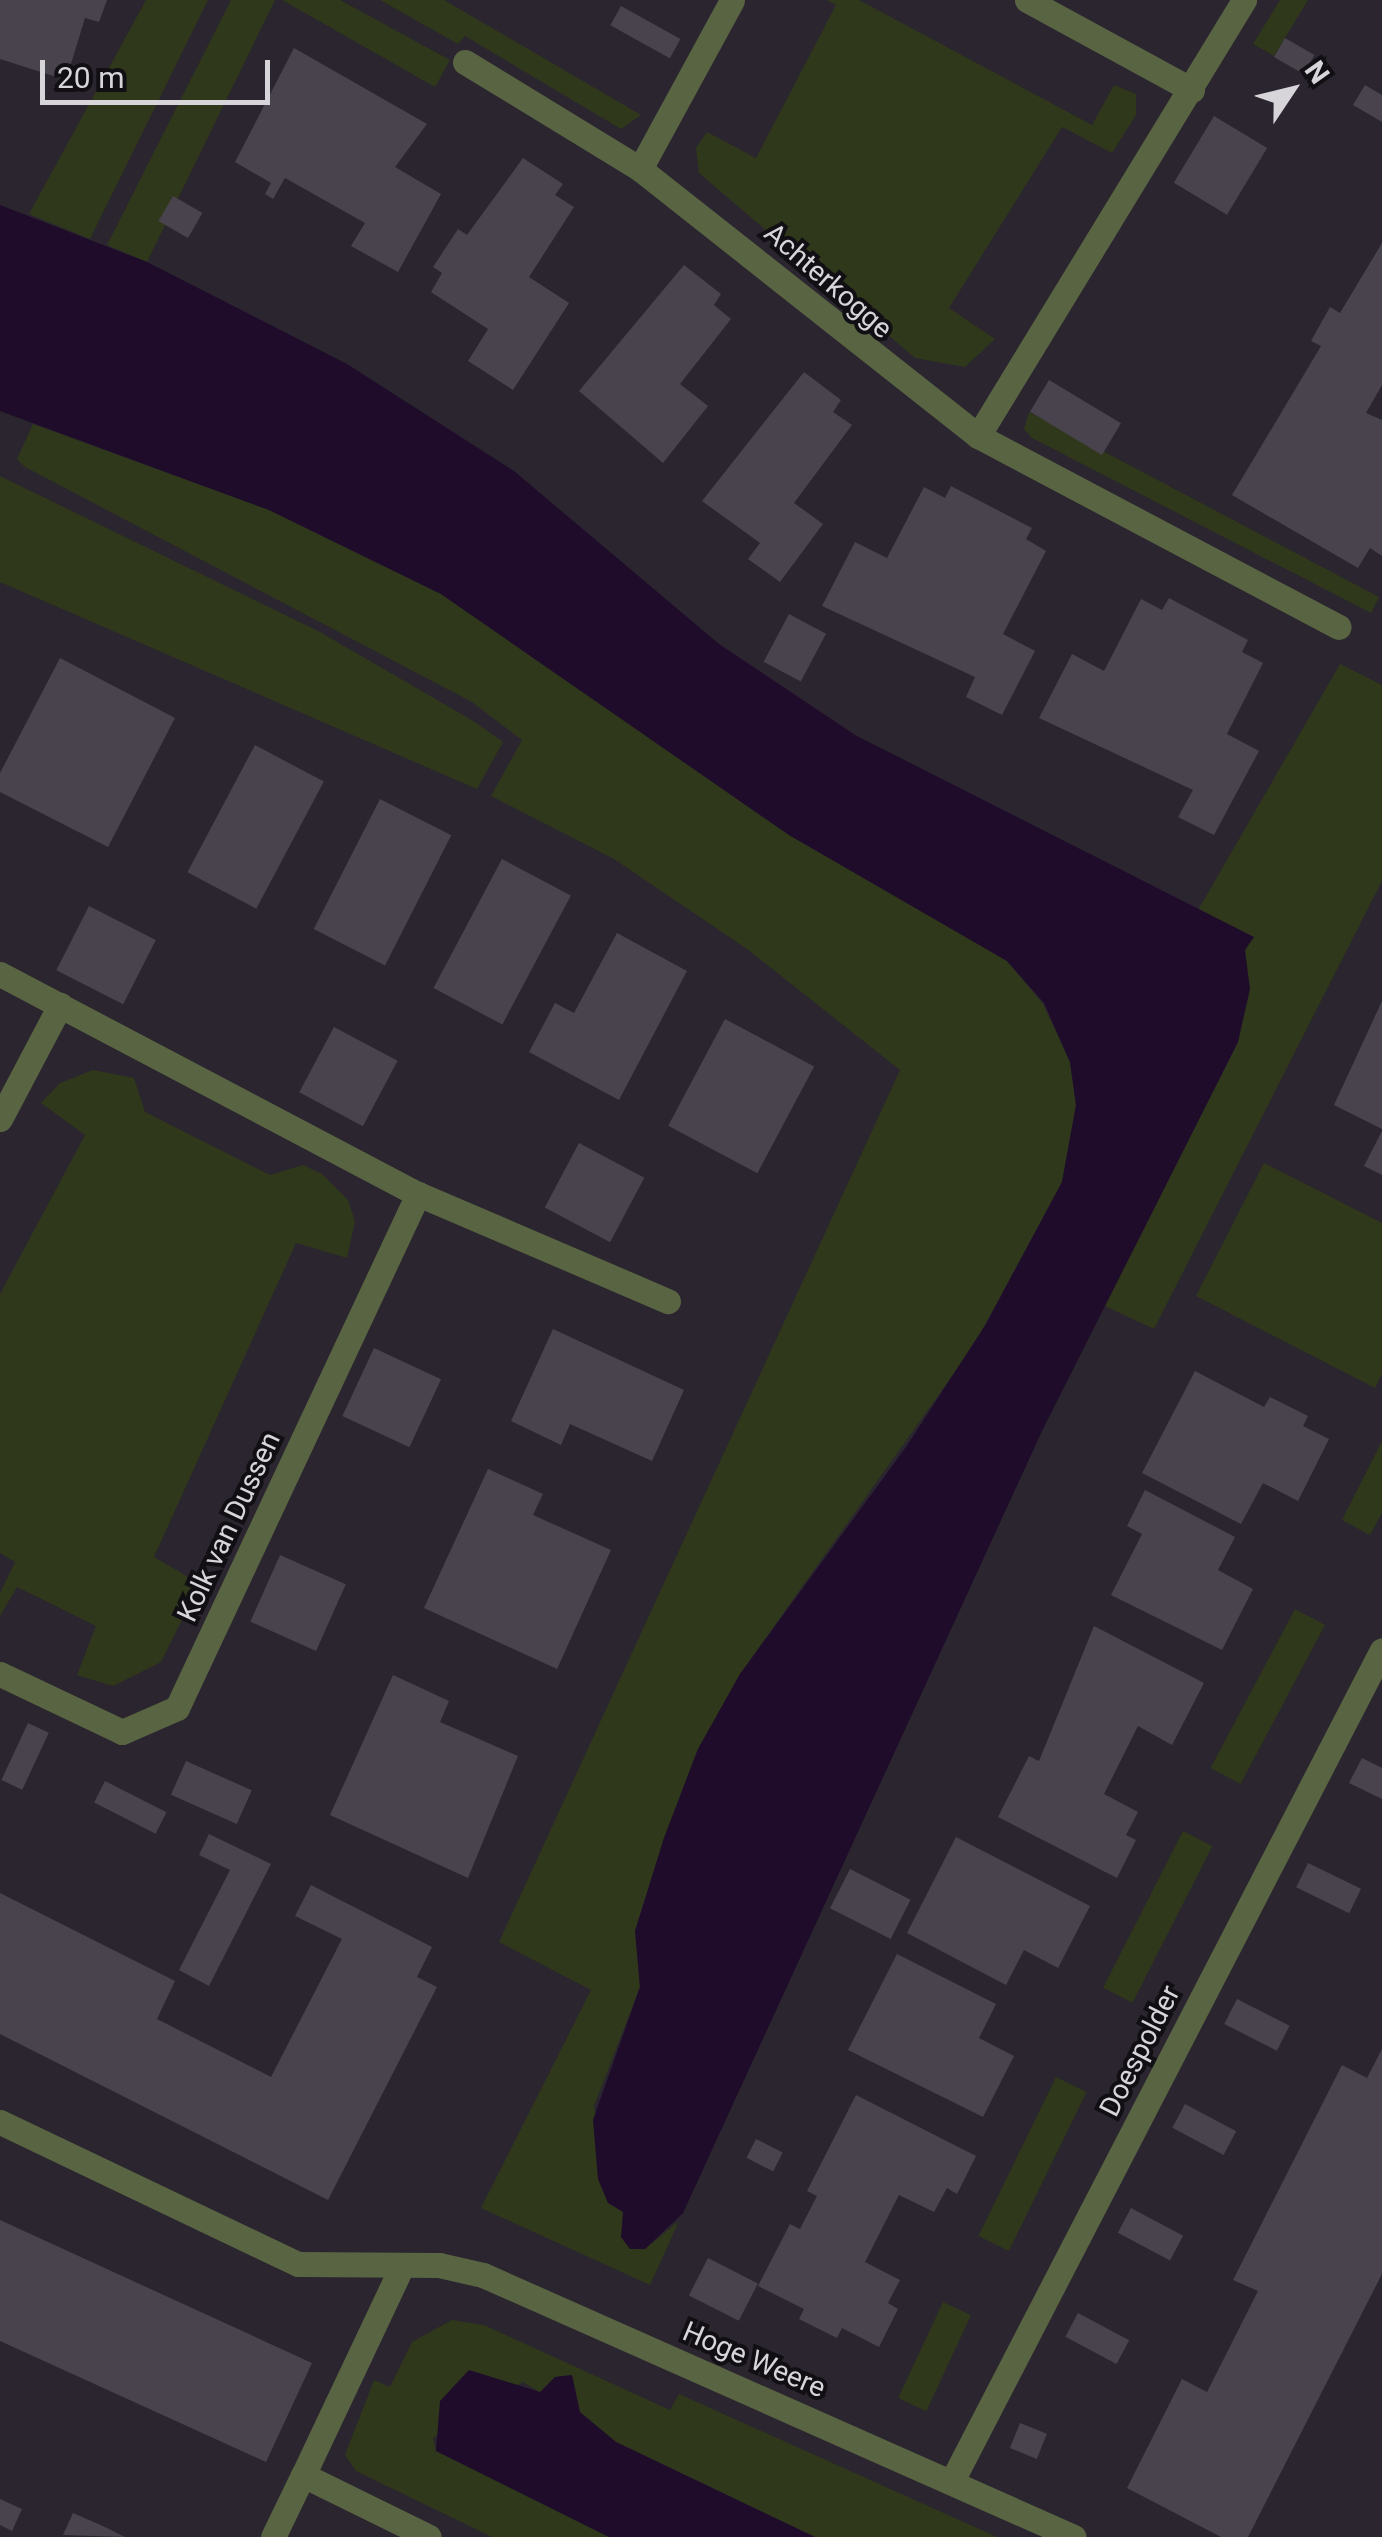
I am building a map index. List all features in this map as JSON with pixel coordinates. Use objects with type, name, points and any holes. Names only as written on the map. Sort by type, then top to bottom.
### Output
[{"type":"street","points":[[640,169],[732,0]]},
{"type":"street","points":[[1027,0],[1192,90]]},
{"type":"street","points":[[978,436],[1244,0]]},
{"type":"street","name":"Achterkogge","points":[[465,62],[640,169],[978,436],[1338,627]]},
{"type":"street","points":[[0,974],[418,1194],[668,1301]]},
{"type":"street","points":[[0,1119],[60,1005]]},
{"type":"street","name":"Kolk van Dussen","points":[[0,1674],[122,1732],[152,1726],[177,1708],[418,1194]]},
{"type":"street","name":"Doespolder","points":[[953,2479],[1382,1650]]},
{"type":"street","name":"Hoge Weere","points":[[0,2122],[298,2264],[402,2266],[483,2275],[953,2479],[1074,2537]]},
{"type":"street","points":[[273,2537],[402,2266]]},
{"type":"street","points":[[303,2475],[429,2537]]},
{"type":"green space","points":[[146,0],[208,0],[90,239],[29,214]]},
{"type":"green space","points":[[231,0],[275,0],[147,262],[107,245]]},
{"type":"green space","points":[[282,0],[340,0],[450,60],[435,87]]},
{"type":"green space","points":[[380,0],[444,0],[641,115],[621,129],[465,36],[458,44]]},
{"type":"green space","points":[[827,0],[859,0],[1092,125],[1114,85],[1136,94],[1136,115],[1112,153],[1062,127],[949,308],[995,339],[965,367],[915,358],[699,173],[696,148],[707,132],[756,158],[836,5]]},
{"type":"green space","points":[[1280,0],[1308,0],[1274,56],[1253,44]]},
{"type":"green space","points":[[1029,412],[1379,597],[1371,613],[1032,438],[1024,429]]},
{"type":"green space","points":[[33,424],[269,510],[441,594],[789,835],[1007,961],[1043,1004],[1070,1062],[1076,1105],[1062,1182],[974,1345],[740,1674],[698,1749],[664,1838],[635,1931],[640,1987],[594,2106],[606,2195],[624,2212],[621,2237],[630,2249],[645,2249],[679,2221],[650,2285],[481,2208],[591,1990],[499,1942],[900,1070],[747,949],[614,859],[491,796],[522,740],[472,702],[25,467],[17,459]]},
{"type":"green space","points":[[0,476],[320,632],[475,722],[503,742],[477,789],[0,582]]},
{"type":"green space","points":[[1340,664],[1382,685],[1382,881],[1154,1329],[1105,1306],[1238,1042],[1242,935],[1197,912]]},
{"type":"green space","points":[[93,1070],[134,1078],[145,1112],[270,1175],[303,1165],[322,1174],[348,1200],[355,1221],[347,1258],[296,1243],[154,1557],[200,1584],[161,1662],[113,1686],[77,1675],[96,1626],[17,1587],[0,1616],[0,1593],[15,1562],[0,1553],[0,1294],[85,1135],[41,1103],[60,1083]]},
{"type":"green space","points":[[1264,1163],[1382,1223],[1382,1374],[1375,1388],[1196,1296]]},
{"type":"green space","points":[[1382,1441],[1382,1513],[1370,1535],[1342,1520]]},
{"type":"green space","points":[[1295,1609],[1325,1625],[1241,1784],[1210,1768]]},
{"type":"green space","points":[[1183,1831],[1212,1846],[1133,2003],[1103,1988]]},
{"type":"green space","points":[[1056,2077],[1087,2092],[1009,2251],[978,2236]]},
{"type":"green space","points":[[943,2302],[971,2315],[926,2411],[898,2398]]},
{"type":"green space","points":[[452,2320],[484,2325],[670,2410],[679,2394],[997,2537],[815,2537],[616,2442],[580,2413],[572,2375],[555,2377],[541,2393],[523,2382],[433,2438],[436,2451],[609,2537],[492,2537],[356,2471],[345,2455],[374,2380],[390,2387],[412,2342]]},
{"type":"shaded area","points":[[0,205],[147,262],[347,364],[514,471],[719,644],[855,735],[1254,937],[1245,950],[1250,989],[1238,1042],[1042,1431],[683,2213],[645,2249],[630,2249],[621,2237],[623,2212],[608,2203],[598,2179],[593,2120],[640,1987],[635,1931],[664,1838],[698,1749],[740,1674],[906,1447],[986,1324],[1062,1182],[1076,1105],[1070,1062],[1044,1003],[1007,961],[789,835],[441,594],[269,510],[0,411]]},
{"type":"shaded area","points":[[469,2370],[540,2392],[555,2377],[572,2375],[580,2412],[616,2442],[815,2537],[609,2537],[436,2451],[440,2401]]},
{"type":"building","points":[[0,0],[107,0],[99,22],[85,18],[66,80],[0,59]]},
{"type":"building","points":[[621,6],[680,39],[670,58],[610,25]]},
{"type":"building","points":[[1285,38],[1314,55],[1303,74],[1274,57]]},
{"type":"building","points":[[294,48],[427,124],[395,167],[441,194],[398,272],[351,246],[365,223],[285,178],[273,199],[265,194],[271,183],[235,162]]},
{"type":"building","points":[[1365,85],[1382,95],[1382,122],[1353,105]]},
{"type":"building","points":[[1214,116],[1267,148],[1227,215],[1174,183]]},
{"type":"building","points":[[523,158],[563,184],[555,195],[574,207],[529,277],[569,303],[513,390],[468,361],[488,329],[431,292],[442,273],[433,267],[458,229],[467,235]]},
{"type":"building","points":[[173,196],[202,213],[188,238],[158,221]]},
{"type":"building","points":[[1382,243],[1382,385],[1366,413],[1382,420],[1382,556],[1370,548],[1358,568],[1232,495],[1321,346],[1311,341],[1330,307],[1340,313]]},
{"type":"building","points":[[684,265],[721,294],[714,305],[731,319],[680,384],[708,406],[663,463],[579,391]]},
{"type":"building","points":[[804,372],[841,400],[833,412],[852,425],[794,503],[823,524],[780,582],[748,559],[760,543],[702,501]]},
{"type":"building","points":[[1049,380],[1121,423],[1102,455],[1030,412]]},
{"type":"building","points":[[951,486],[1032,528],[1026,539],[1046,551],[1003,634],[1035,651],[1002,715],[966,697],[975,677],[822,606],[855,542],[887,558],[924,487],[945,498]]},
{"type":"building","points":[[1169,598],[1248,640],[1242,652],[1263,663],[1227,734],[1259,751],[1214,835],[1178,817],[1193,790],[1039,718],[1072,654],[1104,671],[1141,599],[1162,610]]},
{"type":"building","points":[[789,614],[826,634],[801,681],[764,662]]},
{"type":"building","points":[[60,658],[175,718],[108,847],[0,792],[0,773]]},
{"type":"building","points":[[255,745],[324,782],[256,909],[187,872]]},
{"type":"building","points":[[380,799],[451,835],[385,965],[314,929]]},
{"type":"building","points":[[502,859],[571,896],[502,1025],[433,988]]},
{"type":"building","points":[[89,906],[156,940],[123,1004],[56,970]]},
{"type":"building","points":[[617,933],[687,971],[619,1100],[529,1052],[555,1003],[574,1013]]},
{"type":"building","points":[[1382,1001],[1382,1129],[1334,1105]]},
{"type":"building","points":[[725,1019],[814,1066],[757,1173],[668,1126]]},
{"type":"building","points":[[334,1027],[398,1061],[363,1126],[299,1092]]},
{"type":"building","points":[[1382,1131],[1382,1175],[1364,1166]]},
{"type":"building","points":[[579,1143],[644,1178],[610,1242],[545,1207]]},
{"type":"building","points":[[553,1329],[684,1390],[652,1461],[570,1424],[561,1445],[511,1421]]},
{"type":"building","points":[[374,1348],[441,1379],[409,1447],[342,1416]]},
{"type":"building","points":[[1195,1371],[1264,1407],[1270,1397],[1308,1416],[1303,1426],[1329,1439],[1298,1501],[1263,1483],[1241,1524],[1142,1473]]},
{"type":"building","points":[[488,1469],[543,1494],[533,1515],[611,1550],[557,1669],[424,1608]]},
{"type":"building","points":[[1145,1490],[1235,1537],[1218,1570],[1253,1589],[1222,1650],[1111,1595],[1142,1534],[1127,1526]]},
{"type":"building","points":[[280,1555],[346,1584],[316,1651],[250,1622]]},
{"type":"building","points":[[1094,1626],[1204,1683],[1172,1745],[1138,1726],[1104,1794],[1138,1812],[1126,1835],[1136,1840],[1117,1878],[998,1817],[1029,1756],[1039,1761]]},
{"type":"building","points":[[393,1675],[449,1701],[440,1722],[518,1756],[468,1878],[330,1815]]},
{"type":"building","points":[[28,1723],[49,1733],[22,1790],[1,1780]]},
{"type":"building","points":[[1362,1758],[1382,1768],[1382,1799],[1349,1783]]},
{"type":"building","points":[[186,1761],[252,1790],[237,1824],[171,1795]]},
{"type":"building","points":[[105,1781],[166,1812],[156,1834],[94,1802]]},
{"type":"building","points":[[209,1834],[271,1864],[209,1986],[179,1970],[230,1870],[199,1855]]},
{"type":"building","points":[[956,1837],[1090,1906],[1058,1968],[1024,1950],[1006,1985],[907,1933]]},
{"type":"building","points":[[1308,1863],[1361,1889],[1349,1913],[1296,1887]]},
{"type":"building","points":[[850,1869],[911,1900],[891,1939],[830,1908]]},
{"type":"building","points":[[311,1885],[432,1947],[417,1977],[437,1987],[328,2200],[0,2034],[0,1893],[175,1981],[157,2019],[271,2077],[342,1939],[295,1916]]},
{"type":"building","points":[[897,1954],[996,2004],[979,2038],[1014,2056],[983,2117],[848,2050]]},
{"type":"building","points":[[1237,1999],[1290,2026],[1277,2051],[1224,2024]]},
{"type":"building","points":[[1382,2049],[1382,2274],[1248,2537],[1221,2537],[1127,2488],[1182,2379],[1207,2392],[1258,2291],[1233,2280],[1342,2065],[1367,2078]]},
{"type":"building","points":[[856,2095],[976,2156],[957,2194],[947,2188],[934,2212],[899,2195],[865,2262],[900,2280],[888,2303],[898,2309],[879,2347],[842,2328],[837,2338],[799,2319],[804,2309],[758,2286],[790,2224],[800,2229],[817,2196],[807,2191]]},
{"type":"building","points":[[1185,2104],[1236,2131],[1224,2155],[1172,2128]]},
{"type":"building","points":[[756,2139],[783,2153],[773,2171],[746,2158]]},
{"type":"building","points":[[1131,2208],[1183,2236],[1170,2260],[1118,2233]]},
{"type":"building","points":[[0,2220],[312,2363],[266,2462],[0,2341]]},
{"type":"building","points":[[708,2258],[758,2283],[739,2321],[689,2295]]},
{"type":"building","points":[[1078,2313],[1129,2340],[1117,2364],[1065,2337]]},
{"type":"building","points":[[1020,2423],[1047,2434],[1037,2459],[1010,2448]]},
{"type":"building","points":[[0,2499],[22,2509],[12,2531],[0,2525]]},
{"type":"building","points":[[73,2513],[105,2527],[125,2537],[63,2535]]}]
